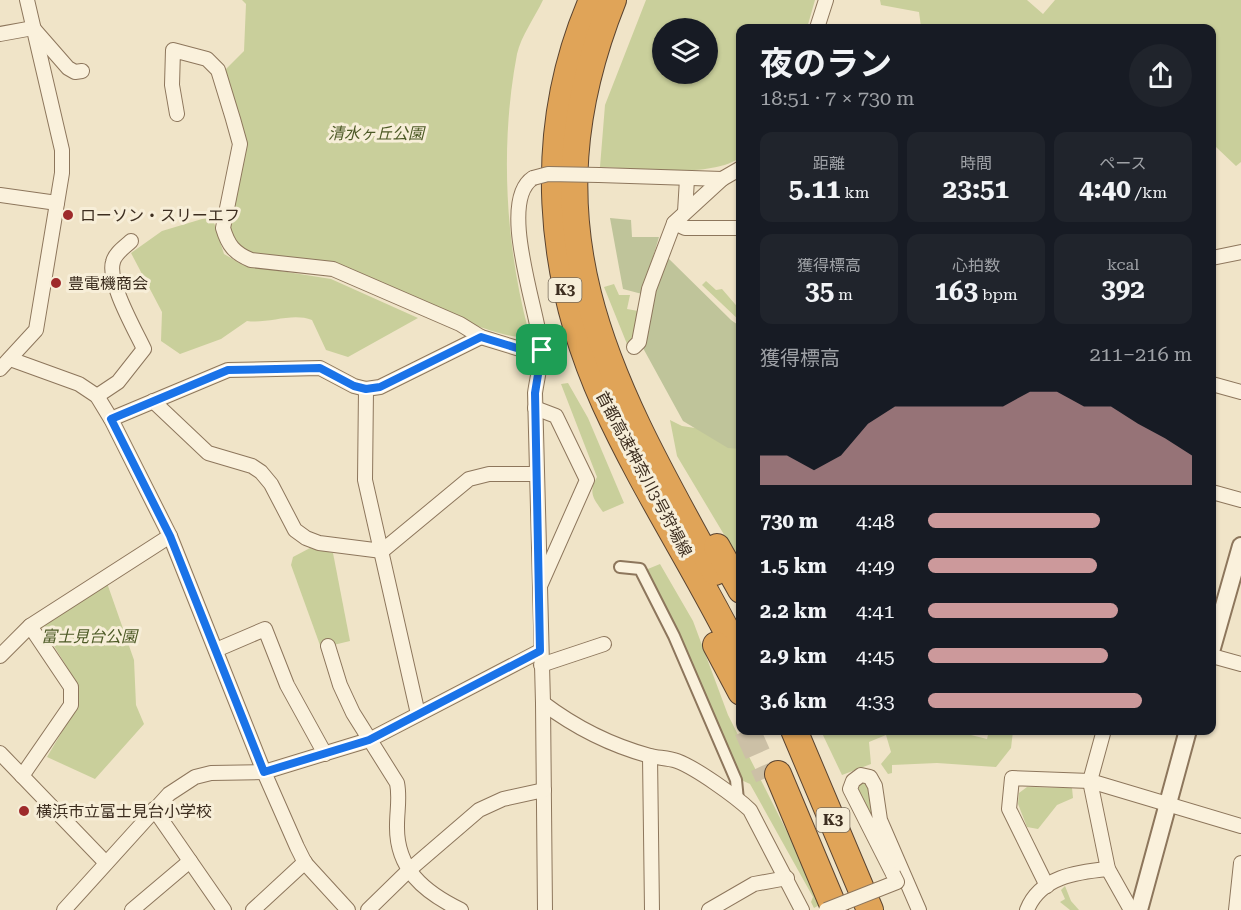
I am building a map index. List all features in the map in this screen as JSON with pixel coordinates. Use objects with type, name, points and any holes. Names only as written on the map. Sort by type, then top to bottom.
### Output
[{"type":"highway","name":"首都高速神奈川3号狩場線","points":[[592,0],[568,71],[560,113],[554,172],[558,251],[580,344],[619,433],[736,613]]},
{"type":"highway","name":"首都高速神奈川3号狩場線","points":[[613,0],[590,66],[580,114],[573,167],[573,200],[581,265],[592,312],[608,360],[736,648]]},
{"type":"highway","points":[[695,553],[736,586]]},
{"type":"highway","points":[[695,553],[704,621],[736,694]]},
{"type":"highway","name":"K3","points":[[777,735],[820,829],[851,910]]},
{"type":"highway","name":"K3","points":[[796,735],[870,910]]},
{"type":"highway","points":[[812,735],[838,793],[884,910]]},
{"type":"highway","points":[[773,775],[813,856],[835,910]]},
{"type":"street","points":[[27,0],[62,150],[57,203],[36,330],[5,364],[79,384],[97,396],[170,536],[264,772],[304,862],[348,910]]},
{"type":"street","points":[[819,24],[826,0]]},
{"type":"street","points":[[0,34],[33,28]]},
{"type":"street","points":[[33,28],[68,68],[75,72],[82,71]]},
{"type":"street","points":[[172,113],[173,50],[207,59],[218,70],[240,144],[223,228],[226,240],[238,255],[251,260],[333,269],[460,324],[481,337],[520,349],[542,350]]},
{"type":"street","points":[[634,347],[639,342],[649,289],[674,223],[722,179],[736,171]]},
{"type":"street","points":[[545,910],[543,703],[535,408],[542,350],[526,280],[519,201],[524,186],[533,178],[548,174],[722,179]]},
{"type":"street","points":[[685,212],[687,179]]},
{"type":"street","points":[[0,195],[57,203]]},
{"type":"street","points":[[674,223],[685,228],[736,228]]},
{"type":"street","points":[[97,396],[118,382],[144,349],[122,301],[112,264],[116,256],[131,241]]},
{"type":"street","points":[[1216,257],[1241,252]]},
{"type":"street","points":[[111,419],[228,370],[320,368],[354,386],[366,389],[380,387],[481,337]]},
{"type":"street","points":[[1216,385],[1241,392]]},
{"type":"street","points":[[366,389],[365,480],[418,714]]},
{"type":"street","points":[[153,401],[208,453],[252,466],[261,472],[271,484],[291,524],[306,538],[319,543],[382,551],[469,479],[489,474],[537,474]]},
{"type":"street","points":[[535,408],[556,416],[587,480],[552,566],[539,588]]},
{"type":"street","points":[[1216,493],[1241,500]]},
{"type":"street","points":[[0,656],[30,626],[170,536]]},
{"type":"street","points":[[1216,634],[1241,546]]},
{"type":"street","points":[[620,567],[640,569],[674,636],[736,780],[738,800]]},
{"type":"street","points":[[22,776],[71,705],[73,695],[71,687],[30,626]]},
{"type":"street","points":[[216,650],[265,629],[288,685],[325,754]]},
{"type":"street","points":[[64,910],[154,809],[169,794],[195,777],[211,773],[264,772],[369,740],[418,714],[541,658],[604,644]]},
{"type":"street","points":[[328,646],[340,685],[369,740],[397,783],[399,793],[397,842],[408,871],[429,892],[461,910]]},
{"type":"street","points":[[1216,657],[1241,664]]},
{"type":"street","points":[[543,703],[584,731],[650,756],[678,761],[738,800],[750,810],[802,910]]},
{"type":"street","points":[[1103,735],[1090,781],[1108,868],[1131,910]]},
{"type":"street","points":[[1139,910],[1187,735]]},
{"type":"street","points":[[0,753],[106,862]]},
{"type":"street","points":[[650,756],[652,910]]},
{"type":"street","points":[[826,910],[897,882],[850,789],[853,781],[861,776],[870,777],[875,786],[880,820],[919,910]]},
{"type":"street","points":[[1047,886],[1009,808],[1012,778],[1090,781],[1241,826]]},
{"type":"street","points":[[368,910],[408,871],[489,803],[544,790]]},
{"type":"street","points":[[154,809],[224,910]]},
{"type":"street","points":[[132,910],[190,861]]},
{"type":"street","points":[[252,910],[304,862]]},
{"type":"street","points":[[1236,910],[1241,863]]},
{"type":"street","points":[[1027,910],[1033,894],[1071,873],[1108,868]]},
{"type":"street","points":[[709,910],[754,884],[787,878]]},
{"type":"green space","name":"清水ヶ丘公園","points":[[242,0],[543,0],[519,47],[508,122],[510,227],[520,296],[528,329],[527,337],[512,336],[465,321],[345,268],[252,254],[233,240],[229,229],[229,206],[242,157],[243,139],[224,71],[244,51],[246,4]]},
{"type":"green space","points":[[646,0],[815,0],[808,24],[736,24],[736,160],[712,168],[674,171],[600,167],[605,105]]},
{"type":"green space","points":[[880,0],[1027,0],[1043,14],[1055,0],[1241,0],[1241,162],[1236,166],[1216,147],[1216,24],[921,24],[919,12],[881,5]]},
{"type":"green space","points":[[212,216],[224,254],[243,265],[331,279],[418,318],[348,357],[326,350],[312,320],[296,317],[247,321],[221,339],[180,354],[161,341],[162,312],[131,253],[162,231]]},
{"type":"green space","points":[[610,218],[631,220],[632,237],[659,237],[642,294],[623,289]]},
{"type":"green space","points":[[666,256],[736,324],[736,449],[728,448],[683,421],[643,348],[652,300]]},
{"type":"green space","points":[[706,281],[716,290],[722,289],[736,305],[736,317],[702,285]]},
{"type":"green space","points":[[614,284],[619,295],[630,295],[627,309],[638,311],[634,341],[627,344],[604,287]]},
{"type":"green space","points":[[568,383],[588,418],[624,503],[603,512],[592,491],[597,477],[561,384]]},
{"type":"green space","points":[[670,420],[682,426],[721,432],[736,443],[736,555],[677,456]]},
{"type":"green space","points":[[310,548],[333,553],[350,641],[321,648],[291,565],[293,557]]},
{"type":"green space","points":[[660,564],[693,621],[736,735],[738,735],[823,903],[814,908],[811,902],[813,897],[750,784],[739,779],[643,571]]},
{"type":"green space","name":"富士見台公園","points":[[107,583],[134,660],[136,705],[144,724],[95,779],[47,757],[79,703],[78,685],[41,625]]},
{"type":"green space","points":[[823,735],[886,735],[869,742],[871,764],[842,775]]},
{"type":"green space","points":[[886,735],[971,735],[987,739],[988,735],[1013,735],[1011,748],[996,767],[937,763],[892,765],[892,773],[888,774],[881,764],[891,752]]},
{"type":"green space","points":[[865,782],[870,787],[893,859],[860,797],[858,784]]},
{"type":"green space","points":[[1027,787],[1072,788],[1073,798],[1057,805],[1038,829],[1027,827],[1018,804],[1019,793]]},
{"type":"green space","points":[[1065,886],[1071,901],[1079,910],[1070,910],[1060,902],[1065,899],[1061,890]]},
{"type":"tunnel","points":[[749,735],[768,777]]},
{"type":"place","name":"ローソン・スリーエフ","points":[[68,215]]},
{"type":"place","name":"豊電機商会","points":[[56,283]]},
{"type":"place","name":"横浜市立富士見台小学校","points":[[24,811]]},
{"type":"route","points":[[481,337],[520,349],[542,350],[535,393],[540,651],[369,740],[264,772],[170,536],[111,419],[228,370],[320,368],[354,386],[366,389],[380,387],[481,337]]}]
